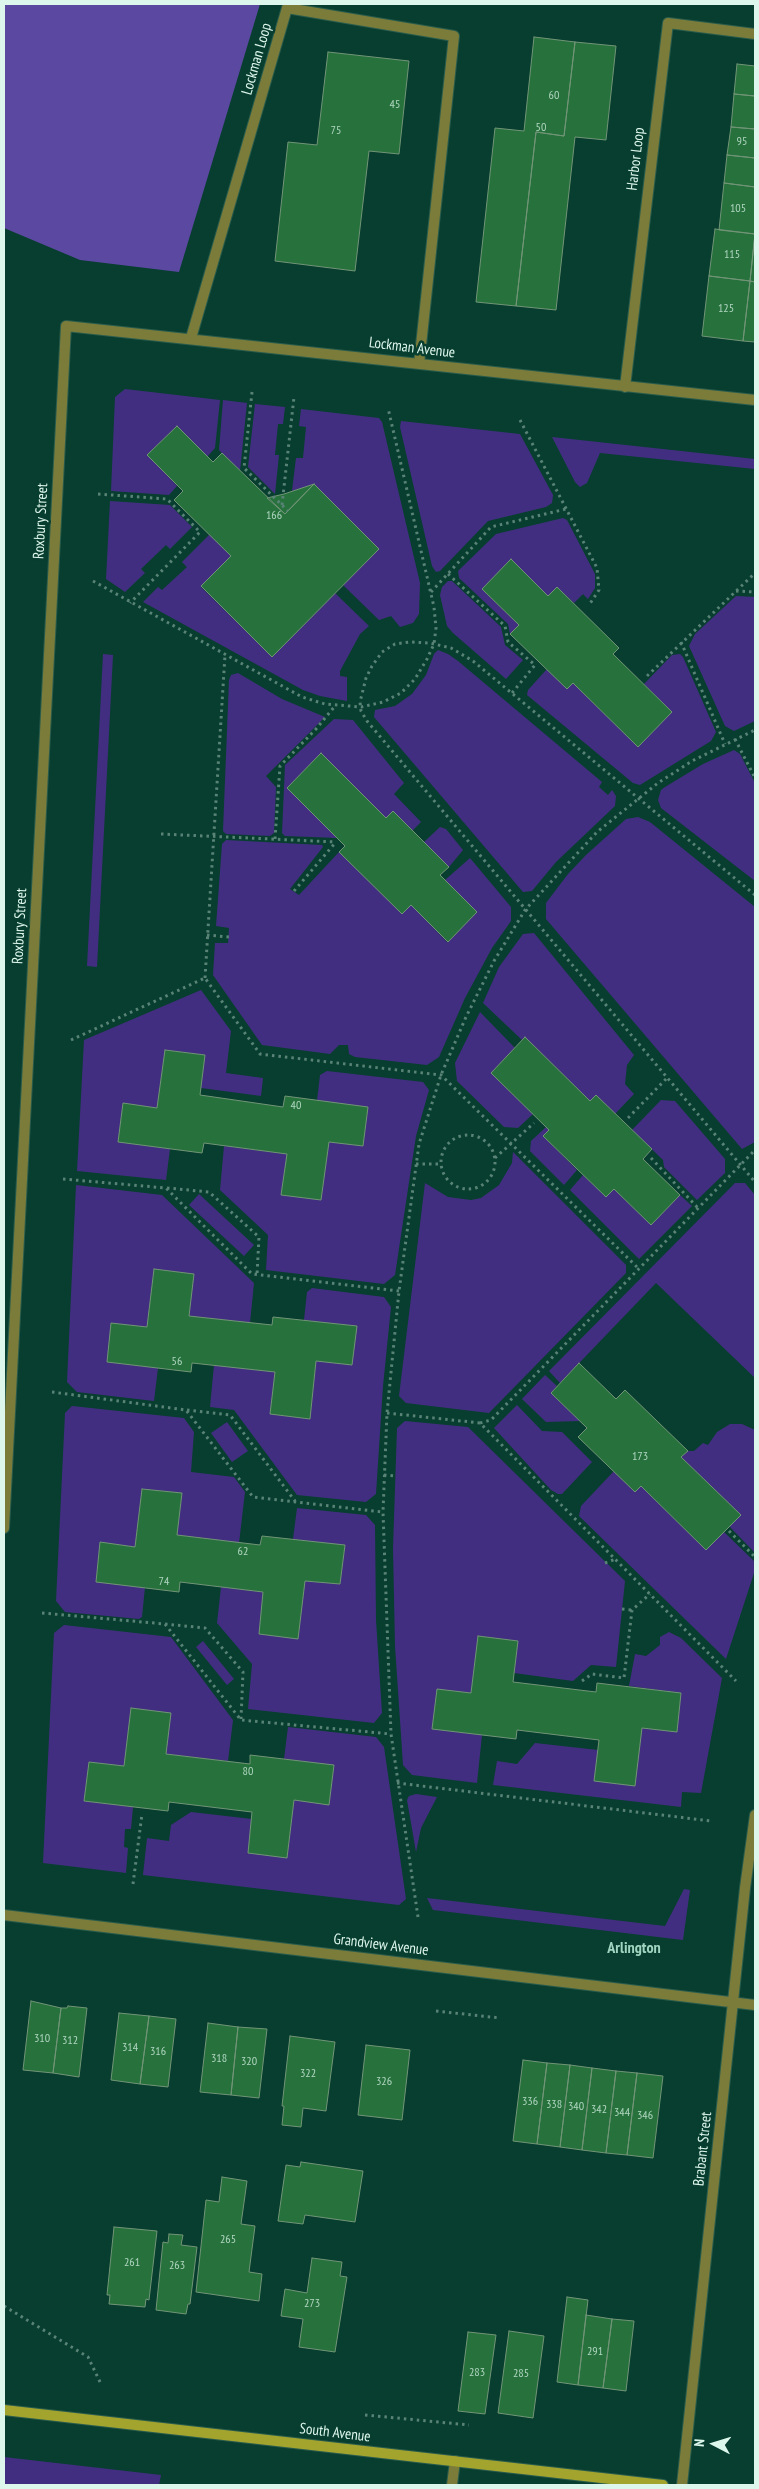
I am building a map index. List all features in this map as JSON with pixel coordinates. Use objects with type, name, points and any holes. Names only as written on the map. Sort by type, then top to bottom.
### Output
[{"type":"street","name":"Lockman Loop","points":[[191,338],[287,8],[454,36],[419,364]]},
{"type":"street","name":"Harbor Loop","points":[[625,387],[668,23],[755,34]]},
{"type":"street","name":"Lockman Avenue","points":[[66,326],[755,400]]},
{"type":"street","name":"Roxbury Street","points":[[4,1528],[66,326]]},
{"type":"street","name":"Brabant Street","points":[[682,2485],[755,1815]]},
{"type":"street","name":"Grandview Avenue","points":[[4,1915],[755,2005]]},
{"type":"street","name":"South Avenue","points":[[8,2410],[663,2485]]},
{"type":"street","points":[[452,2485],[455,2461]]},
{"type":"path","points":[[252,392],[244,468],[288,511]]},
{"type":"path","points":[[282,506],[294,397]]},
{"type":"path","points":[[92,582],[302,697],[336,706],[361,707],[383,702],[401,693],[415,679],[434,644],[436,628],[431,592],[388,408]]},
{"type":"path","points":[[520,420],[598,568],[600,577],[599,590],[590,605]]},
{"type":"path","points":[[98,494],[167,499],[200,532],[130,603]]},
{"type":"path","points":[[431,592],[491,528],[566,509]]},
{"type":"path","points":[[647,676],[755,573]]},
{"type":"path","points":[[448,574],[505,626],[508,642],[535,665],[512,693]]},
{"type":"path","points":[[736,591],[755,592]]},
{"type":"path","points":[[681,642],[725,744]]},
{"type":"path","points":[[755,895],[473,661],[451,648],[434,644],[403,643],[382,652],[366,678],[361,693],[361,707],[367,721],[755,1182]]},
{"type":"path","points":[[225,655],[205,978],[260,1054],[441,1075],[638,1269]]},
{"type":"path","points":[[275,839],[280,766],[336,706]]},
{"type":"path","points":[[418,1917],[391,1734],[383,1512],[387,1413],[399,1291],[419,1144],[441,1075],[482,985],[526,910],[597,832],[639,798],[692,761],[755,730]]},
{"type":"path","points":[[735,739],[755,778]]},
{"type":"path","points":[[161,834],[336,842],[294,891]]},
{"type":"path","points":[[207,935],[229,937]]},
{"type":"path","points":[[71,1040],[205,978]]},
{"type":"path","points":[[628,1118],[667,1078]]},
{"type":"path","points":[[495,1158],[513,1144],[534,1123]]},
{"type":"path","points":[[467,1135],[484,1139],[490,1145],[495,1158],[494,1170],[490,1179],[474,1188],[456,1186],[448,1181],[441,1164],[445,1147],[458,1136],[467,1135]]},
{"type":"path","points":[[387,1413],[480,1423],[491,1420],[755,1150]]},
{"type":"path","points":[[651,1158],[698,1208]]},
{"type":"path","points":[[416,1164],[441,1164]]},
{"type":"path","points":[[63,1179],[209,1192],[260,1237],[257,1275]]},
{"type":"path","points":[[166,1188],[252,1274],[399,1291]]},
{"type":"path","points":[[52,1392],[230,1415],[296,1502]]},
{"type":"path","points":[[186,1410],[253,1497],[383,1512]]},
{"type":"path","points":[[480,1423],[736,1681]]},
{"type":"path","points":[[384,1475],[395,1476]]},
{"type":"path","points":[[729,1531],[755,1557]]},
{"type":"path","points":[[605,1562],[616,1559]]},
{"type":"path","points":[[582,1681],[592,1674],[624,1678],[632,1610],[650,1594]]},
{"type":"path","points":[[622,1609],[632,1610]]},
{"type":"path","points":[[42,1613],[205,1628],[243,1672],[241,1720]]},
{"type":"path","points":[[165,1624],[241,1720],[391,1734]]},
{"type":"path","points":[[397,1783],[711,1821]]},
{"type":"path","points":[[133,1884],[142,1814]]},
{"type":"path","points":[[436,2011],[500,2018]]},
{"type":"path","points":[[4,2306],[88,2357],[101,2384]]},
{"type":"path","points":[[366,2415],[469,2425]]},
{"type":"shaded area","points":[[4,4],[260,4],[179,272],[80,260],[4,228]]},
{"type":"shaded area","points":[[125,389],[220,400],[215,448],[207,457],[177,426],[148,455],[177,486],[169,495],[111,491],[115,397]]},
{"type":"shaded area","points":[[223,400],[247,403],[240,471],[219,450]]},
{"type":"shaded area","points":[[255,404],[285,407],[283,424],[278,424],[275,455],[279,455],[275,494],[248,467]]},
{"type":"shaded area","points":[[301,409],[379,418],[382,422],[420,583],[419,614],[413,623],[400,627],[391,616],[379,620],[343,585],[379,549],[314,485],[292,491],[296,458],[303,458],[306,427],[299,426]]},
{"type":"shaded area","points":[[401,421],[520,434],[553,495],[552,503],[546,507],[488,521],[440,571],[436,572],[432,566],[400,427]]},
{"type":"shaded area","points":[[552,437],[755,459],[755,469],[600,453],[587,483],[580,487],[575,482]]},
{"type":"shaded area","points":[[110,501],[170,505],[192,527],[170,549],[166,545],[141,569],[145,573],[125,592],[106,579]]},
{"type":"shaded area","points":[[563,518],[567,520],[595,574],[595,588],[588,599],[583,594],[574,603],[557,587],[548,596],[511,560],[482,589],[519,625],[510,634],[508,624],[459,578],[458,571],[496,534]]},
{"type":"shaded area","points":[[210,534],[231,556],[201,587],[272,657],[335,593],[369,626],[360,634],[340,671],[340,676],[347,677],[347,701],[320,696],[303,690],[143,602],[158,587],[162,590],[187,567],[182,562]]},
{"type":"shaded area","points":[[448,581],[452,581],[501,627],[505,645],[523,660],[506,679],[447,626],[440,595],[442,587]]},
{"type":"shaded area","points":[[736,596],[755,597],[755,721],[734,731],[725,726],[689,646],[695,634]]},
{"type":"shaded area","points":[[438,650],[458,661],[602,782],[599,787],[608,795],[612,790],[616,796],[615,806],[556,862],[532,891],[523,892],[374,717],[375,710],[395,706],[412,694],[426,675],[434,654]]},
{"type":"shaded area","points":[[103,654],[113,655],[97,967],[87,966]]},
{"type":"shaded area","points":[[680,654],[716,732],[711,741],[640,785],[633,783],[527,695],[528,690],[547,669],[567,689],[573,683],[638,747],[672,712],[644,684],[672,655]]},
{"type":"shaded area","points":[[238,673],[282,699],[325,717],[266,776],[276,787],[274,833],[270,836],[226,834],[223,831],[229,680],[231,675]]},
{"type":"shaded area","points":[[334,719],[353,720],[404,783],[394,794],[421,822],[412,831],[393,811],[386,818],[321,753],[287,788],[338,838],[285,836],[282,833],[285,765]]},
{"type":"shaded area","points":[[734,750],[740,754],[755,783],[755,881],[661,808],[658,800],[661,790],[665,787],[703,764]]},
{"type":"shaded area","points":[[638,817],[650,822],[755,907],[755,1142],[742,1149],[546,919],[546,903],[568,874],[626,819]]},
{"type":"shaded area","points":[[440,827],[446,829],[463,850],[449,867],[424,842]]},
{"type":"shaded area","points":[[226,840],[322,845],[323,847],[290,889],[299,895],[339,852],[411,905],[447,942],[477,912],[445,880],[470,858],[511,907],[511,921],[492,948],[465,998],[439,1057],[427,1065],[355,1057],[349,1054],[348,1045],[339,1045],[330,1054],[262,1045],[213,975],[215,943],[228,943],[229,928],[216,926],[222,844]]},
{"type":"shaded area","points":[[534,933],[634,1055],[627,1065],[625,1084],[634,1094],[615,1114],[596,1095],[590,1101],[525,1038],[522,1040],[483,1003],[499,967],[523,934]]},
{"type":"shaded area","points":[[201,990],[231,1031],[226,1073],[263,1078],[261,1096],[201,1088],[205,1055],[165,1050],[157,1108],[123,1103],[118,1142],[170,1149],[166,1180],[77,1171],[84,1040]]},
{"type":"shaded area","points":[[480,1012],[515,1048],[491,1073],[533,1114],[518,1128],[504,1127],[457,1081],[455,1063]]},
{"type":"shaded area","points":[[327,1071],[423,1082],[429,1090],[416,1136],[395,1275],[384,1284],[266,1270],[268,1235],[220,1190],[224,1146],[287,1154],[281,1195],[321,1200],[329,1142],[363,1146],[368,1108],[317,1101],[320,1075]]},
{"type":"shaded area","points":[[661,1100],[675,1101],[725,1159],[725,1173],[697,1200],[664,1167],[663,1160],[632,1130]]},
{"type":"shaded area","points":[[546,1127],[549,1130],[543,1136],[577,1170],[564,1185],[530,1151],[531,1141]]},
{"type":"shaded area","points":[[513,1152],[626,1265],[626,1273],[489,1413],[406,1403],[399,1396],[425,1183],[448,1197],[471,1200],[481,1198],[499,1185],[512,1163]]},
{"type":"shaded area","points":[[583,1175],[606,1197],[614,1189],[651,1225],[680,1195],[692,1206],[639,1259],[570,1190]]},
{"type":"shaded area","points":[[735,1183],[745,1183],[755,1195],[755,1378],[656,1283],[560,1383],[549,1371]]},
{"type":"shaded area","points":[[76,1185],[162,1195],[254,1283],[250,1323],[189,1316],[193,1274],[154,1269],[147,1327],[107,1362],[158,1368],[154,1401],[77,1392],[67,1382]]},
{"type":"shaded area","points":[[199,1194],[254,1245],[244,1256],[189,1205]]},
{"type":"shaded area","points":[[312,1288],[384,1297],[391,1307],[383,1386],[376,1494],[366,1502],[297,1495],[234,1410],[210,1407],[214,1365],[275,1372],[270,1414],[310,1419],[316,1361],[356,1326],[304,1320],[307,1292]]},
{"type":"shaded area","points":[[545,1375],[557,1386],[551,1393],[580,1421],[546,1422],[522,1399]]},
{"type":"shaded area","points":[[517,1405],[542,1431],[562,1432],[592,1462],[562,1494],[551,1490],[494,1428]]},
{"type":"shaded area","points":[[72,1406],[184,1418],[194,1432],[191,1472],[234,1477],[245,1492],[239,1543],[177,1535],[182,1493],[142,1489],[135,1547],[100,1542],[96,1581],[145,1587],[142,1617],[139,1619],[65,1612],[56,1601],[65,1413]]},
{"type":"shaded area","points":[[405,1421],[468,1427],[625,1581],[616,1667],[591,1665],[573,1681],[514,1673],[518,1641],[478,1636],[471,1693],[437,1690],[432,1729],[482,1735],[477,1783],[412,1775],[403,1765],[395,1646],[393,1548],[397,1428]]},
{"type":"shaded area","points":[[227,1422],[248,1451],[232,1462],[211,1433]]},
{"type":"shaded area","points":[[730,1424],[742,1424],[755,1430],[755,1553],[729,1526],[740,1515],[681,1457],[688,1451],[694,1451],[703,1443],[708,1445],[717,1432]]},
{"type":"shaded area","points":[[614,1471],[635,1492],[641,1486],[706,1550],[724,1532],[755,1562],[755,1570],[726,1659],[579,1516],[581,1506]]},
{"type":"shaded area","points":[[297,1508],[366,1515],[375,1525],[376,1620],[382,1713],[374,1723],[248,1709],[252,1664],[217,1623],[221,1587],[263,1592],[259,1634],[298,1638],[305,1581],[340,1584],[345,1546],[293,1539]]},
{"type":"shaded area","points":[[64,1625],[171,1637],[233,1720],[228,1761],[166,1754],[170,1713],[131,1708],[124,1766],[89,1762],[84,1801],[133,1807],[131,1829],[125,1829],[124,1847],[128,1848],[126,1873],[43,1863],[54,1633]]},
{"type":"shaded area","points":[[669,1632],[681,1638],[722,1678],[701,1793],[682,1792],[681,1807],[493,1785],[497,1761],[517,1764],[535,1743],[598,1750],[642,1728],[677,1732],[681,1693],[629,1686],[635,1654],[646,1656],[660,1645],[660,1637]]},
{"type":"shaded area","points":[[203,1641],[234,1679],[227,1685],[196,1647]]},
{"type":"shaded area","points":[[288,1727],[376,1737],[384,1747],[406,1899],[399,1905],[143,1875],[147,1838],[169,1841],[171,1825],[191,1812],[252,1819],[248,1853],[287,1857],[294,1800],[329,1804],[334,1766],[284,1759]]},
{"type":"shaded area","points":[[416,1794],[437,1797],[421,1828],[416,1852],[407,1800],[409,1796]]},
{"type":"shaded area","points":[[684,1889],[690,1890],[683,1940],[433,1910],[427,1898],[665,1926]]},
{"type":"shaded area","points":[[4,2457],[161,2475],[159,2485],[4,2485]]},
{"type":"building","points":[[534,37],[575,42],[564,136],[536,132],[516,306],[476,302],[495,128],[524,131]]},
{"type":"building","points":[[575,42],[616,46],[606,140],[575,137],[556,310],[516,306],[536,132],[564,136]]},
{"type":"building","points":[[328,52],[409,61],[399,154],[369,151],[355,271],[275,261],[288,142],[317,145]]},
{"type":"building","points":[[737,64],[755,66],[755,96],[734,94]]},
{"type":"building","points":[[734,94],[755,96],[755,129],[731,127]]},
{"type":"building","points":[[731,127],[755,129],[755,158],[727,155]]},
{"type":"building","points":[[727,155],[755,158],[755,187],[724,183]]},
{"type":"building","points":[[724,183],[755,187],[755,234],[719,230]]},
{"type":"building","points":[[715,229],[755,234],[750,281],[709,276]]},
{"type":"building","points":[[755,234],[755,282],[750,281]]},
{"type":"building","points":[[709,276],[750,281],[743,341],[702,336]]},
{"type":"building","points":[[750,281],[755,282],[755,342],[743,341]]},
{"type":"building","points":[[177,426],[213,462],[222,453],[285,514],[314,484],[379,549],[272,657],[201,586],[231,556],[174,500],[183,491],[147,455]]},
{"type":"building","points":[[314,484],[285,514],[267,498],[284,494]]},
{"type":"building","points":[[511,559],[548,596],[557,587],[619,648],[613,654],[672,712],[638,747],[573,683],[567,689],[510,634],[519,625],[482,589]]},
{"type":"building","points":[[321,753],[386,818],[393,811],[449,867],[440,875],[477,912],[448,942],[411,905],[402,914],[339,852],[345,846],[287,788]]},
{"type":"building","points":[[525,1037],[590,1101],[596,1095],[652,1149],[643,1159],[680,1195],[651,1225],[614,1189],[606,1197],[543,1136],[549,1130],[491,1073]]},
{"type":"building","points":[[165,1050],[205,1055],[200,1095],[283,1107],[285,1096],[368,1107],[363,1146],[329,1142],[321,1200],[281,1195],[287,1154],[204,1143],[202,1153],[118,1142],[123,1103],[157,1108]]},
{"type":"building","points":[[154,1269],[194,1274],[189,1316],[272,1325],[273,1317],[357,1326],[352,1365],[316,1361],[310,1419],[270,1414],[275,1372],[192,1363],[191,1372],[107,1362],[111,1323],[147,1327]]},
{"type":"building","points":[[579,1363],[616,1399],[625,1390],[688,1451],[681,1457],[741,1515],[706,1550],[641,1486],[635,1492],[578,1437],[587,1428],[551,1393]]},
{"type":"building","points":[[142,1489],[182,1493],[177,1535],[260,1545],[262,1536],[345,1545],[340,1584],[305,1581],[298,1639],[259,1634],[263,1592],[180,1582],[179,1592],[96,1582],[100,1542],[135,1547]]},
{"type":"building","points":[[478,1636],[518,1641],[513,1682],[596,1692],[597,1683],[681,1693],[677,1732],[642,1728],[635,1786],[594,1781],[599,1740],[517,1730],[516,1739],[432,1729],[437,1689],[471,1693]]},
{"type":"building","points":[[131,1708],[171,1713],[166,1754],[250,1764],[250,1755],[334,1765],[329,1805],[294,1800],[287,1858],[248,1853],[252,1812],[169,1802],[168,1811],[84,1801],[89,1762],[124,1766]]},
{"type":"building","points":[[31,2001],[61,2008],[53,2073],[23,2070]]},
{"type":"building","points":[[68,2006],[87,2008],[79,2077],[53,2073],[61,2008],[67,2008]]},
{"type":"building","points":[[119,2013],[149,2016],[140,2084],[111,2080]]},
{"type":"building","points":[[149,2016],[176,2019],[168,2087],[140,2084]]},
{"type":"building","points":[[208,2023],[238,2027],[231,2095],[200,2092]]},
{"type":"building","points":[[238,2027],[267,2029],[259,2098],[231,2095]]},
{"type":"building","points":[[290,2036],[335,2042],[326,2111],[303,2108],[301,2127],[282,2125],[284,2106],[282,2106]]},
{"type":"building","points":[[366,2045],[410,2050],[402,2120],[358,2115]]},
{"type":"building","points":[[523,2060],[547,2063],[537,2144],[513,2141]]},
{"type":"building","points":[[547,2063],[570,2065],[560,2147],[537,2144]]},
{"type":"building","points":[[570,2065],[592,2068],[582,2150],[560,2147]]},
{"type":"building","points":[[592,2068],[616,2071],[606,2153],[582,2150]]},
{"type":"building","points":[[616,2071],[637,2073],[627,2155],[606,2153]]},
{"type":"building","points":[[637,2073],[663,2076],[653,2158],[627,2155]]},
{"type":"building","points":[[301,2162],[363,2171],[355,2222],[305,2215],[303,2224],[278,2221],[286,2165],[300,2167]]},
{"type":"building","points":[[222,2177],[247,2181],[241,2224],[255,2226],[249,2272],[262,2274],[259,2301],[196,2292],[206,2200],[219,2202]]},
{"type":"building","points":[[114,2227],[157,2231],[149,2300],[146,2299],[145,2307],[109,2304],[110,2295],[107,2295]]},
{"type":"building","points":[[169,2234],[183,2235],[181,2245],[197,2247],[190,2304],[188,2304],[186,2314],[156,2310],[163,2242],[168,2243]]},
{"type":"building","points":[[312,2258],[342,2262],[340,2276],[347,2277],[335,2352],[299,2347],[303,2319],[281,2316],[285,2289],[307,2293]]},
{"type":"building","points":[[567,2297],[588,2300],[578,2385],[557,2382]]},
{"type":"building","points":[[586,2315],[612,2319],[603,2388],[578,2385]]},
{"type":"building","points":[[612,2319],[634,2321],[626,2391],[603,2388]]},
{"type":"building","points":[[509,2331],[544,2336],[533,2418],[498,2413]]},
{"type":"building","points":[[468,2332],[496,2335],[485,2414],[458,2411]]},
{"type":"district","name":"Arlington","points":[[634,1948]]}]
